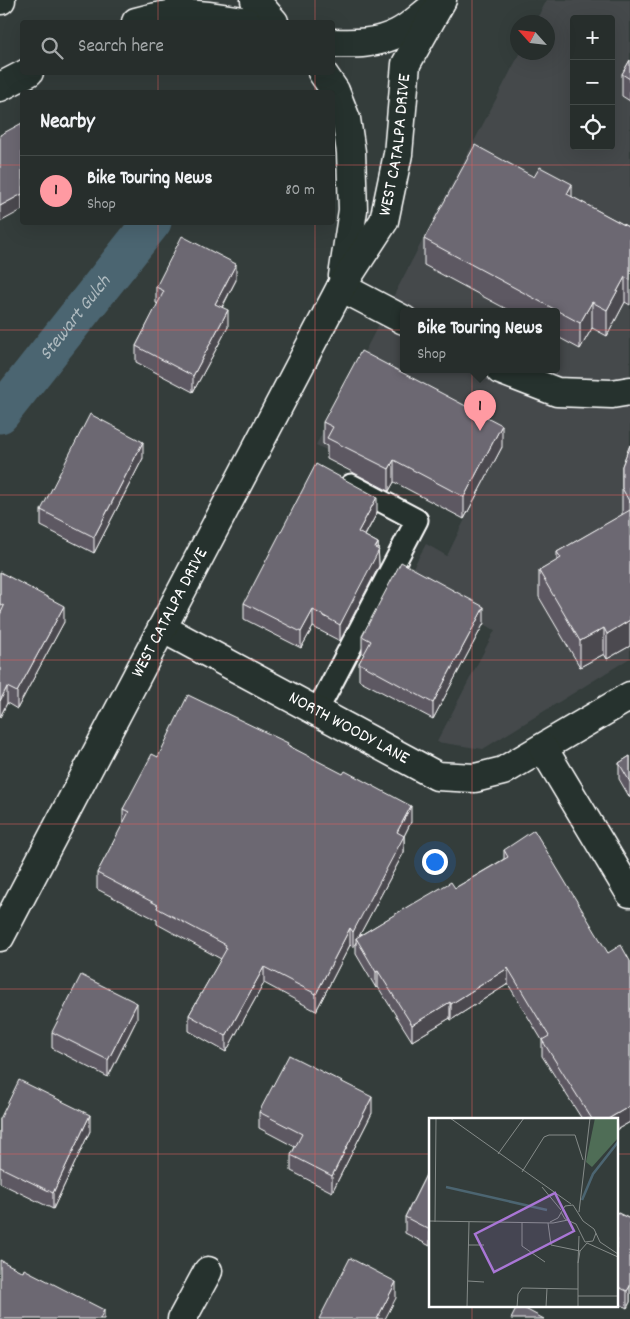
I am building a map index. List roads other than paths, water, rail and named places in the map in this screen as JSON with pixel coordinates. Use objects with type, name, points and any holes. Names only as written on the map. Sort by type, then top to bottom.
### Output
[{"type":"street","points":[[255,0],[272,20]]},
{"type":"street","points":[[335,43],[372,43],[399,33],[442,0]]},
{"type":"street","name":"WEST CATALPA DRIVE","points":[[0,937],[341,287],[384,221],[398,154],[406,64],[442,0]]},
{"type":"street","points":[[142,20],[180,14],[237,20]]},
{"type":"street","points":[[0,88],[24,75]]},
{"type":"street","name":"WEST CATALPA DRIVE","points":[[324,75],[334,90]]},
{"type":"street","name":"WEST CATALPA DRIVE","points":[[335,91],[346,119],[351,152],[353,210],[341,287]]},
{"type":"street","points":[[341,287],[400,318]]},
{"type":"street","points":[[508,373],[557,392],[612,394],[630,391]]},
{"type":"street","name":"NORTH WOODY LANE","points":[[162,628],[438,776],[475,778],[503,771],[630,696]]},
{"type":"street","points":[[543,748],[630,892]]},
{"type":"street","points":[[182,1319],[208,1271]]},
{"type":"lane","points":[[317,711],[417,520],[333,475]]},
{"type":"waterway","name":"Stewart Gulch","points":[[0,414],[150,225]]},
{"type":"place","name":"Bike Touring News","points":[[480,431]]}]
